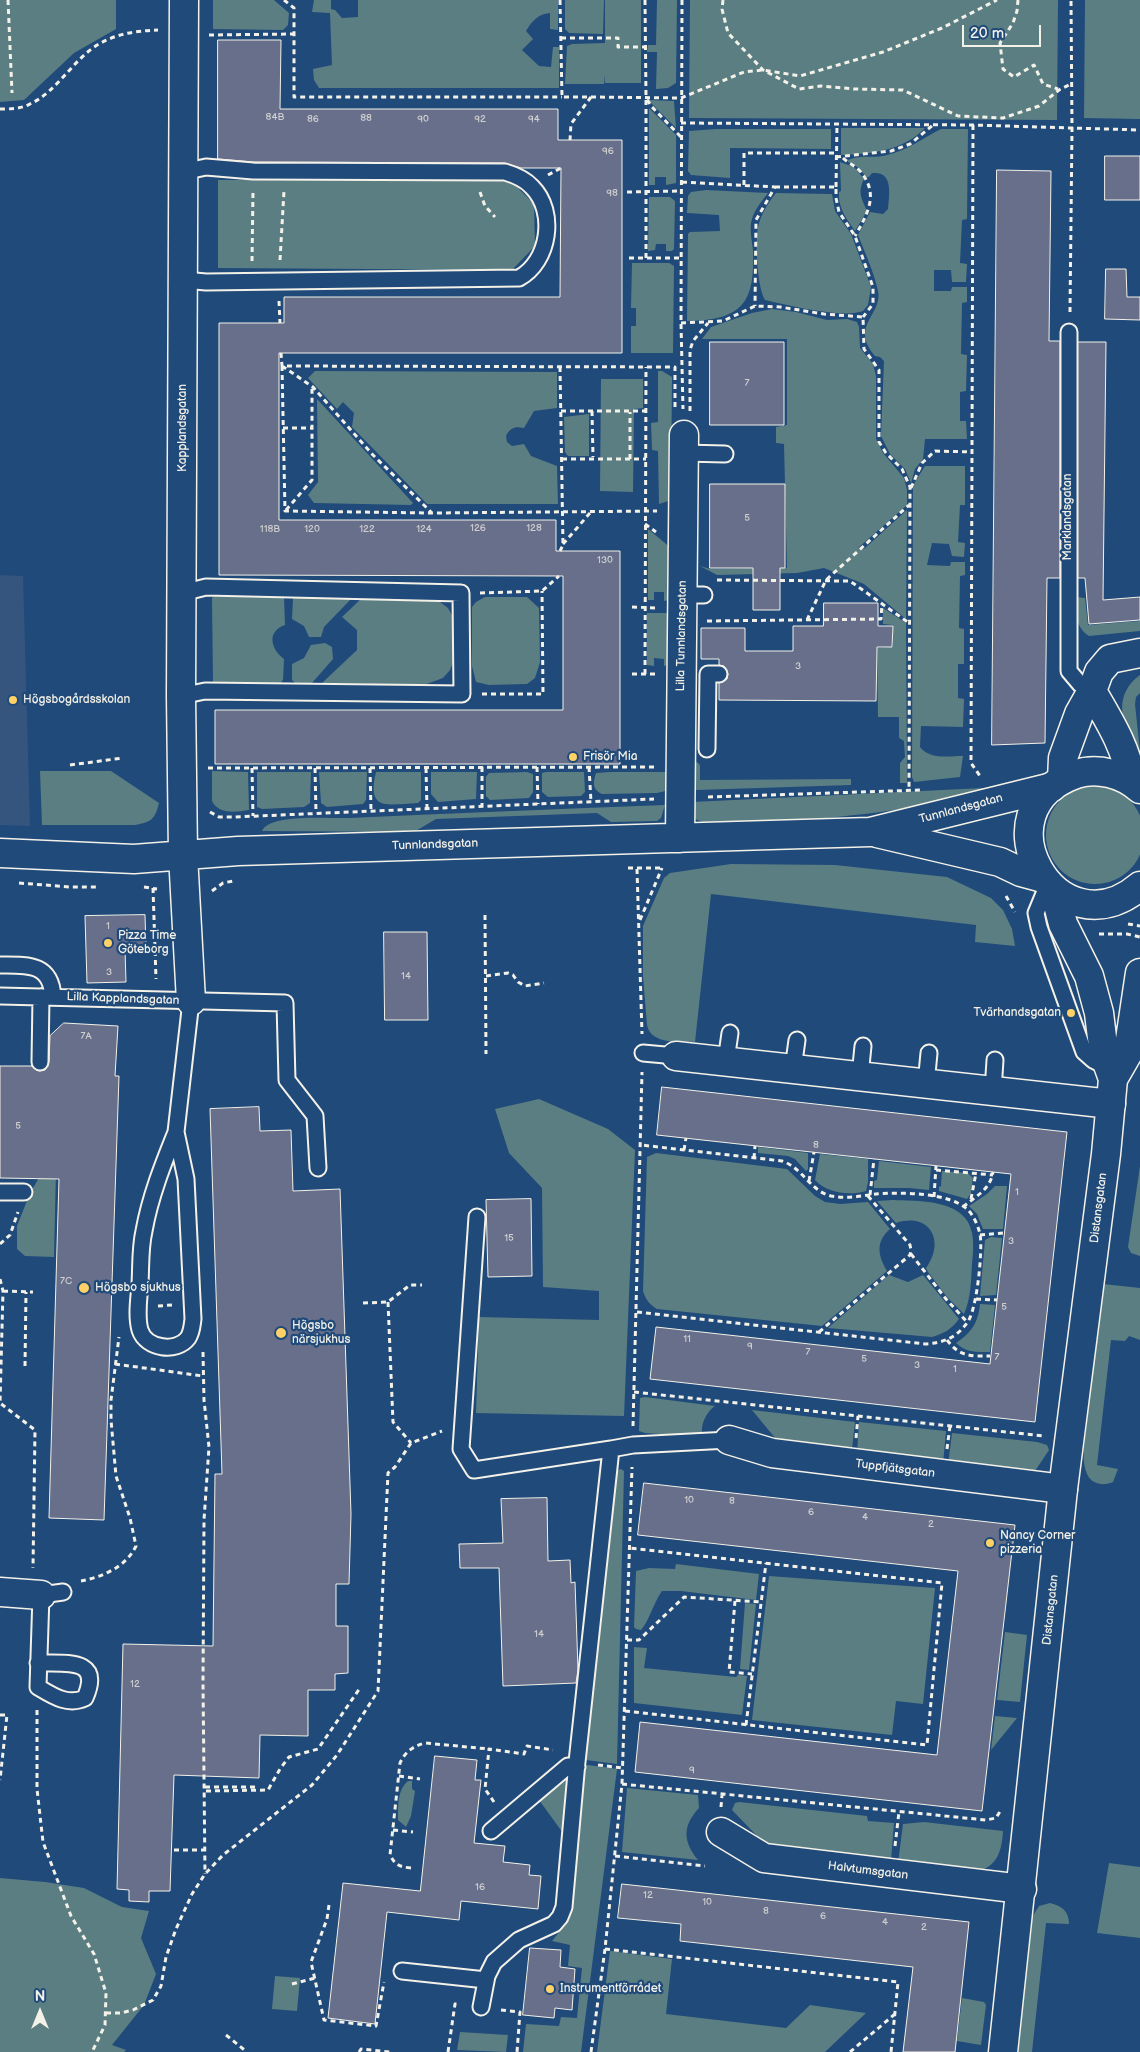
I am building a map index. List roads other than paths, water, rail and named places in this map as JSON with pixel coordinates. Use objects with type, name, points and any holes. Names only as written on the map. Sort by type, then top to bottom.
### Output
[{"type":"street","name":"Kapplandsgatan","points":[[183,855],[184,8]]},
{"type":"street","name":"Lilla Tunnlandsgatan","points":[[680,838],[684,444]]},
{"type":"street","points":[[1057,784],[1063,758],[1079,714],[1092,691],[1099,672],[1110,659],[1140,653]]},
{"type":"street","name":"Marklandsgatan","points":[[1092,691],[1125,753],[1138,787]]},
{"type":"street","name":"Tunnlandsgatan","points":[[0,853],[134,859],[248,851],[870,832],[1057,784],[1079,773],[1097,772],[1115,775],[1138,787]]},
{"type":"street","name":"Distansgatan","points":[[1003,2052],[1022,1889],[1063,1489],[1111,1084],[1104,1054],[1099,1013],[1089,976],[1063,924],[1048,883],[1033,860],[1029,840],[1029,830],[1034,811],[1045,794],[1057,784]]},
{"type":"street","name":"Tunnlandsgatan","points":[[870,832],[1000,862],[1048,883],[1066,897],[1079,902],[1107,902],[1120,898],[1140,886]]},
{"type":"street","name":"Lilla Kapplandsgatan","points":[[183,855],[191,1001]]},
{"type":"street","name":"Distansgatan","points":[[1111,1084],[1128,1053],[1140,974]]},
{"type":"street","points":[[676,1056],[994,1091],[1111,1084]]},
{"type":"street","name":"Tuppfjätsgatan","points":[[729,1440],[772,1454],[1063,1489]]},
{"type":"street","points":[[0,1592],[46,1594]]},
{"type":"street","name":"Halvtumsgatan","points":[[721,1832],[764,1858],[1022,1889]]},
{"type":"lane","points":[[183,172],[206,167],[253,171],[505,172],[517,176],[532,186],[540,198],[545,211],[546,231],[544,249],[538,261],[529,273],[519,278],[206,282],[184,280]]},
{"type":"lane","name":"Marklandsgatan","points":[[1069,332],[1069,671],[1080,684],[1092,691]]},
{"type":"lane","points":[[684,444],[725,454]]},
{"type":"lane","points":[[182,594],[206,587],[462,593],[462,694],[205,691],[182,696]]},
{"type":"lane","points":[[707,749],[708,674],[719,674]]},
{"type":"lane","points":[[0,964],[24,964],[46,973],[52,986],[47,997],[40,1062]]},
{"type":"lane","name":"Lilla Kapplandsgatan","points":[[0,996],[191,1001]]},
{"type":"lane","points":[[176,1132],[186,1179],[193,1305],[192,1331],[187,1339],[173,1347],[153,1344],[145,1338],[140,1330],[139,1306],[144,1231],[160,1174],[176,1132],[191,1001],[285,1003],[287,1080],[316,1116],[318,1168]]},
{"type":"lane","points":[[726,1062],[730,1033]]},
{"type":"lane","points":[[793,1069],[797,1040]]},
{"type":"lane","points":[[860,1076],[863,1046]]},
{"type":"lane","points":[[643,1053],[676,1056]]},
{"type":"lane","points":[[926,1084],[929,1053]]},
{"type":"lane","points":[[994,1091],[995,1060]]},
{"type":"lane","points":[[0,1192],[24,1192]]},
{"type":"lane","points":[[477,1217],[461,1449],[474,1470],[633,1445],[729,1440]]},
{"type":"lane","points":[[481,2008],[486,1980],[494,1962],[520,1940],[554,1924],[560,1917],[564,1907],[574,1765],[611,1449]]},
{"type":"lane","points":[[38,1663],[79,1664],[86,1669],[89,1680],[85,1698],[78,1702],[66,1701],[38,1688],[38,1663],[46,1594]]},
{"type":"lane","points":[[491,1831],[574,1765]]},
{"type":"lane","points":[[402,1971],[486,1980]]},
{"type":"place","name":"Högsbogårdsskolan","points":[[13,700]]},
{"type":"place","name":"Frisör Mia","points":[[573,757]]},
{"type":"place","name":"Pizza Time Göteborg","points":[[108,943]]},
{"type":"place","name":"Tvärhandsgatan","points":[[1071,1013]]},
{"type":"place","name":"Högsbo sjukhus","points":[[84,1288]]},
{"type":"place","name":"Högsbo närsjukhus","points":[[281,1333]]},
{"type":"place","name":"Nancy Corner pizzeria","points":[[990,1543]]},
{"type":"place","name":"Instrumentförrådet","points":[[550,1989]]}]
